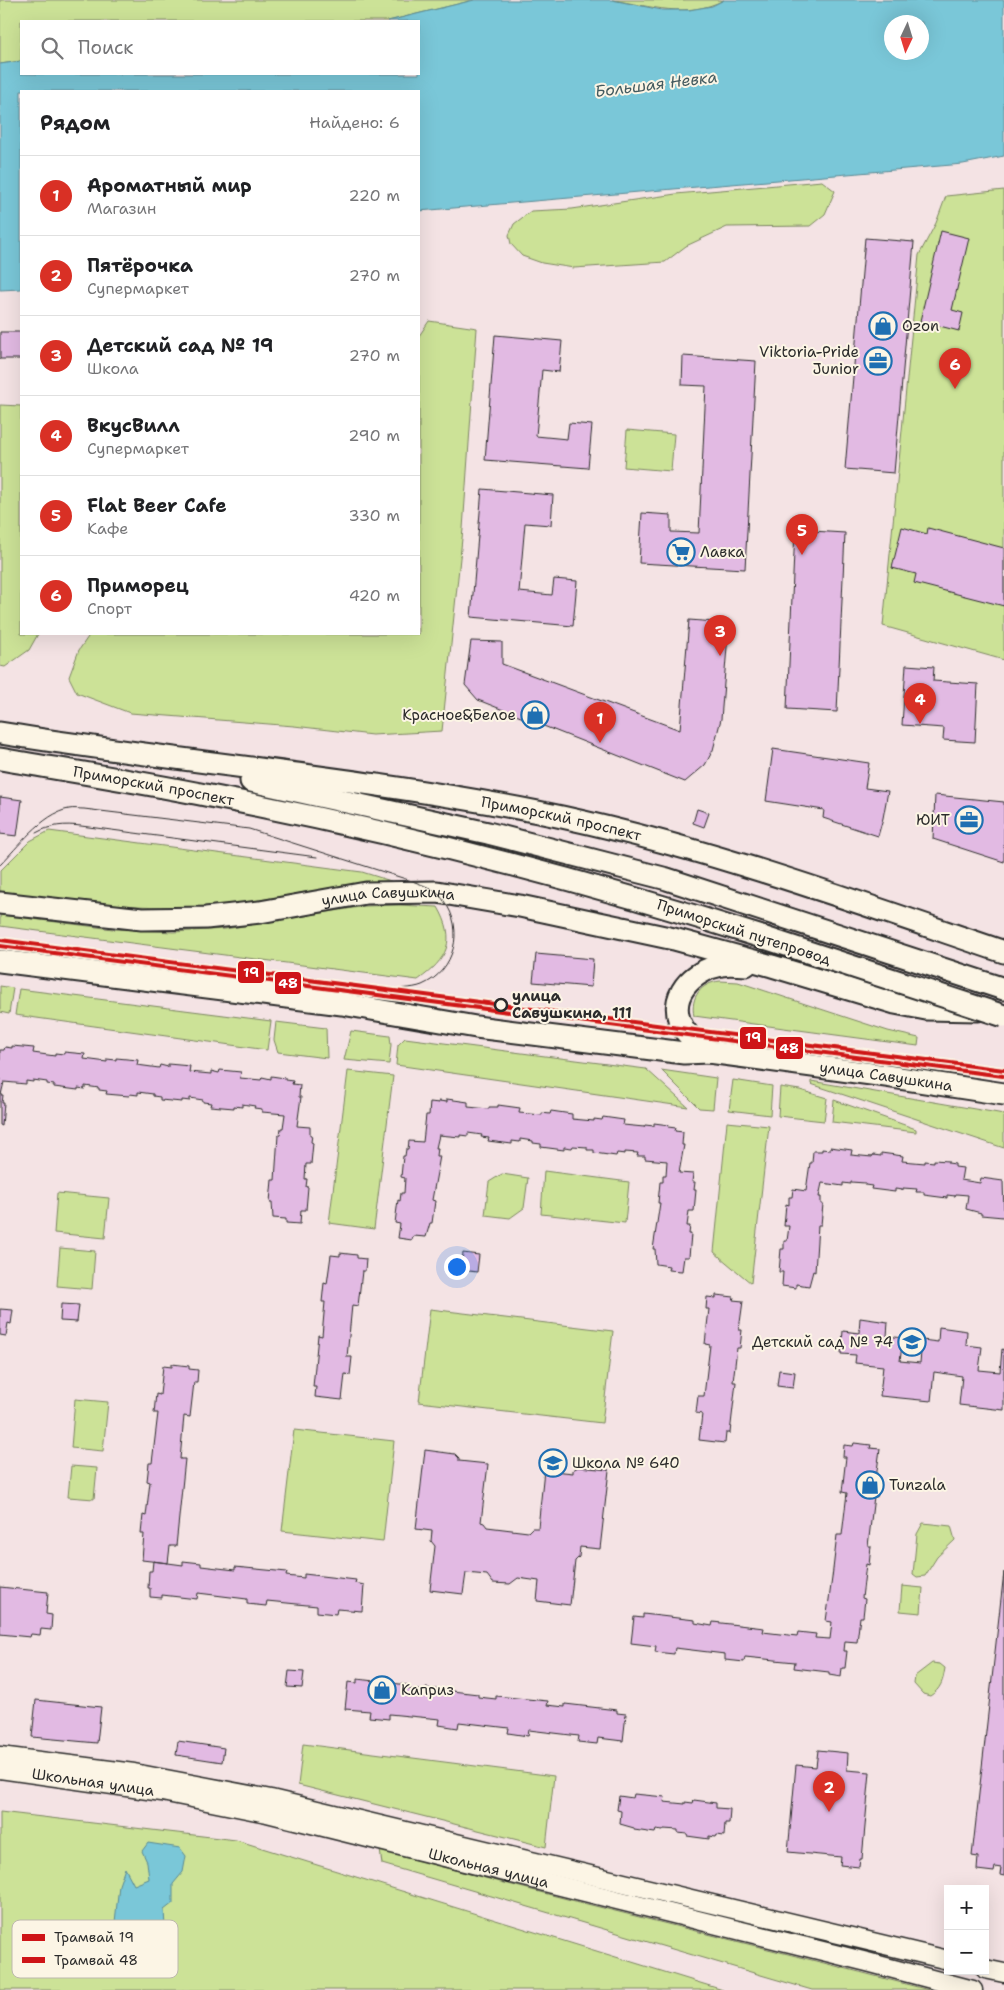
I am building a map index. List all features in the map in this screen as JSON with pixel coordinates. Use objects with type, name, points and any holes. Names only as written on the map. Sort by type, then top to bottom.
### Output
[{"type":"main road","name":"Приморский проспект","points":[[0,733],[102,750],[436,794],[538,812],[636,835],[734,863],[1004,952]]},
{"type":"main road","name":"Приморский проспект","points":[[102,750],[488,834]]},
{"type":"main road","name":"Приморский проспект","points":[[0,759],[210,795],[347,824],[482,857]]},
{"type":"main road","name":"Приморский путепровод","points":[[488,834],[667,879],[1004,989]]},
{"type":"main road","name":"Приморский путепровод","points":[[482,857],[660,904],[1004,1016]]},
{"type":"main road","name":"улица Савушкина","points":[[0,903],[142,919],[206,918],[260,912],[366,893],[437,892],[520,906],[665,937],[772,966],[895,1003],[926,1009],[1004,1010]]},
{"type":"main road","name":"улица Савушкина","points":[[0,961],[342,1004],[494,1029],[684,1053],[708,1052],[1004,1094]]},
{"type":"main road","name":"улица Савушкина","points":[[708,1052],[689,1036],[683,1028],[680,1018],[678,1007],[680,996],[687,982],[702,971],[724,964],[772,966]]},
{"type":"street","name":"Школьная улица","points":[[0,1756],[134,1773],[270,1799],[944,1959]]},
{"type":"street","name":"Школьная улица","points":[[0,1769],[162,1792],[267,1813],[858,1959],[973,1990]]},
{"type":"street","points":[[989,1970],[1004,1973]]},
{"type":"green space","points":[[0,0],[474,0],[392,20],[20,20],[20,61],[0,64]]},
{"type":"green space","points":[[612,0],[724,0],[710,6],[682,10],[655,8]]},
{"type":"green space","points":[[822,181],[835,191],[825,214],[810,226],[727,227],[686,246],[665,262],[574,268],[542,263],[522,256],[511,244],[509,235],[514,224],[531,211],[572,209],[676,194]]},
{"type":"green space","points":[[1004,190],[1004,660],[883,626],[919,255],[936,223],[946,196]]},
{"type":"green space","points":[[429,321],[477,328],[463,529],[442,731],[372,735],[294,726],[130,713],[77,693],[69,677],[79,650],[89,635],[420,635],[420,334]]},
{"type":"green space","points":[[0,405],[20,406],[20,635],[37,635],[29,650],[5,667],[0,666]]},
{"type":"green space","points":[[627,430],[674,434],[671,471],[624,467]]},
{"type":"green space","points":[[49,831],[362,872],[391,881],[349,885],[223,905],[195,907],[111,904],[0,892],[0,871],[30,841]]},
{"type":"green space","points":[[365,906],[438,907],[447,929],[448,939],[443,956],[418,980],[0,926],[0,915],[113,929],[173,932],[225,929]]},
{"type":"green space","points":[[713,982],[738,982],[888,1031],[919,1038],[918,1046],[694,1016],[695,997],[698,992]]},
{"type":"green space","points":[[0,986],[13,988],[9,1014],[0,1012]]},
{"type":"green space","points":[[19,989],[271,1021],[267,1050],[15,1015]]},
{"type":"green space","points":[[276,1022],[326,1028],[327,1058],[278,1052],[274,1040]]},
{"type":"green space","points":[[351,1031],[390,1036],[389,1064],[344,1060]]},
{"type":"green space","points":[[405,1038],[646,1069],[688,1107],[396,1065],[398,1045]]},
{"type":"green space","points":[[661,1070],[716,1078],[713,1109],[699,1108]]},
{"type":"green space","points":[[348,1071],[393,1076],[374,1229],[329,1223]]},
{"type":"green space","points":[[733,1080],[772,1086],[770,1115],[729,1110]]},
{"type":"green space","points":[[811,1081],[1004,1114],[1004,1148],[811,1084]]},
{"type":"green space","points":[[780,1087],[800,1090],[827,1098],[824,1121],[778,1116]]},
{"type":"green space","points":[[834,1100],[916,1129],[916,1132],[832,1122]]},
{"type":"green space","points":[[727,1122],[769,1126],[751,1283],[714,1252]]},
{"type":"green space","points":[[544,1171],[629,1182],[625,1223],[541,1214]]},
{"type":"green space","points":[[502,1174],[528,1178],[524,1208],[510,1218],[485,1215],[489,1182]]},
{"type":"green space","points":[[57,1193],[109,1198],[105,1238],[54,1233]]},
{"type":"green space","points":[[60,1248],[95,1251],[92,1289],[57,1286]]},
{"type":"green space","points":[[430,1309],[613,1331],[602,1423],[419,1402]]},
{"type":"green space","points":[[75,1399],[108,1402],[103,1451],[71,1448]]},
{"type":"green space","points":[[294,1430],[394,1441],[383,1542],[282,1531]]},
{"type":"green space","points":[[71,1466],[97,1468],[94,1499],[68,1497]]},
{"type":"green space","points":[[923,1523],[951,1526],[955,1540],[937,1557],[925,1576],[917,1577],[913,1574],[917,1534]]},
{"type":"green space","points":[[902,1586],[923,1588],[921,1613],[900,1611]]},
{"type":"green space","points":[[932,1663],[940,1664],[945,1668],[941,1684],[930,1696],[923,1694],[914,1684],[915,1676]]},
{"type":"green space","points":[[303,1744],[554,1776],[546,1847],[298,1785]]},
{"type":"green space","points":[[0,1812],[236,1840],[723,1990],[0,1990]]},
{"type":"green space","points":[[380,1850],[929,1990],[812,1990],[382,1864]]},
{"type":"water","name":"Большая Невка","points":[[474,0],[612,0],[662,10],[689,10],[712,6],[724,0],[1004,0],[1004,156],[963,164],[420,211],[420,90],[20,90],[20,289],[0,290],[0,64],[20,61],[20,75],[420,75],[420,20],[392,20]]},
{"type":"water","points":[[148,1843],[180,1848],[186,1856],[183,1872],[173,1884],[173,1903],[164,1910],[165,1920],[115,1920],[119,1885],[125,1868],[134,1885],[149,1879],[147,1862],[142,1851]]},
{"type":"building","points":[[941,231],[969,238],[952,310],[963,313],[959,331],[920,321]]},
{"type":"building","points":[[865,238],[914,242],[894,473],[845,469]]},
{"type":"building","points":[[0,332],[20,332],[20,359],[0,359]]},
{"type":"building","points":[[495,335],[562,341],[559,372],[542,370],[536,436],[567,439],[569,423],[592,425],[588,468],[485,460]]},
{"type":"building","points":[[683,356],[756,361],[745,569],[639,563],[642,513],[671,515],[671,532],[699,533],[706,386],[682,385]]},
{"type":"building","points":[[482,489],[553,495],[551,525],[525,523],[519,592],[552,595],[554,579],[577,581],[573,626],[471,617]]},
{"type":"building","points":[[902,527],[927,534],[928,528],[1004,548],[1004,606],[914,583],[916,574],[892,568]]},
{"type":"building","points":[[795,530],[845,533],[837,712],[787,709]]},
{"type":"building","points":[[689,620],[729,623],[721,719],[713,750],[705,765],[685,782],[478,700],[465,685],[471,641],[502,642],[502,664],[680,730]]},
{"type":"building","points":[[906,665],[934,667],[933,681],[978,684],[975,742],[943,740],[944,728],[902,725]]},
{"type":"building","points":[[773,749],[869,763],[865,788],[888,791],[878,836],[823,818],[824,810],[766,801]]},
{"type":"building","name":"ЮИТ","points":[[935,795],[1004,802],[1004,862],[933,839]]},
{"type":"building","points":[[0,797],[22,800],[17,836],[0,834]]},
{"type":"building","points":[[697,809],[709,813],[704,827],[693,823]]},
{"type":"building","points":[[536,954],[593,959],[591,987],[533,982]]},
{"type":"building","points":[[12,1046],[34,1048],[33,1053],[55,1056],[55,1053],[64,1054],[64,1052],[85,1054],[84,1059],[107,1062],[107,1059],[116,1060],[116,1058],[138,1060],[137,1065],[159,1068],[160,1065],[168,1067],[168,1064],[190,1066],[189,1072],[211,1074],[211,1071],[219,1073],[220,1070],[241,1072],[240,1078],[261,1080],[262,1077],[271,1079],[271,1076],[285,1078],[285,1080],[293,1081],[292,1084],[300,1085],[299,1097],[301,1097],[297,1126],[310,1127],[311,1142],[313,1143],[311,1164],[306,1164],[305,1179],[307,1179],[306,1187],[308,1187],[306,1210],[301,1210],[300,1224],[286,1223],[286,1219],[273,1218],[272,1202],[270,1202],[272,1180],[275,1180],[278,1135],[280,1135],[281,1128],[283,1128],[285,1114],[262,1112],[262,1109],[254,1108],[255,1106],[242,1104],[242,1107],[234,1106],[234,1108],[210,1106],[211,1103],[190,1098],[190,1101],[182,1100],[182,1102],[160,1100],[160,1097],[153,1096],[153,1094],[138,1092],[138,1095],[130,1094],[129,1096],[106,1094],[107,1091],[99,1090],[99,1088],[85,1086],[85,1089],[78,1088],[78,1090],[54,1087],[54,1085],[47,1084],[47,1082],[33,1080],[33,1082],[26,1081],[26,1084],[4,1082],[1,1095],[3,1095],[2,1103],[4,1103],[2,1126],[0,1125],[0,1050],[4,1050],[5,1047],[12,1048]]},
{"type":"building","points":[[447,1099],[468,1102],[468,1107],[489,1109],[489,1107],[498,1107],[498,1105],[520,1108],[519,1113],[542,1115],[542,1113],[550,1114],[551,1111],[572,1114],[572,1119],[594,1121],[594,1119],[602,1120],[603,1117],[624,1120],[623,1125],[644,1127],[645,1125],[654,1126],[654,1123],[669,1125],[668,1127],[676,1128],[675,1131],[683,1132],[682,1145],[684,1145],[679,1173],[693,1174],[692,1182],[695,1182],[694,1190],[696,1190],[694,1211],[689,1211],[687,1226],[690,1226],[689,1234],[691,1234],[689,1257],[684,1257],[682,1271],[668,1270],[669,1266],[656,1264],[655,1249],[653,1249],[660,1203],[658,1203],[660,1182],[663,1182],[663,1175],[666,1175],[667,1161],[645,1159],[645,1156],[637,1156],[638,1153],[617,1153],[616,1156],[594,1153],[594,1150],[587,1150],[587,1147],[564,1147],[564,1150],[541,1147],[541,1144],[520,1139],[520,1142],[512,1141],[512,1144],[488,1141],[489,1138],[481,1137],[482,1135],[468,1133],[468,1136],[460,1135],[460,1137],[439,1135],[436,1148],[438,1148],[437,1156],[440,1156],[432,1200],[435,1201],[432,1223],[430,1223],[426,1237],[413,1236],[412,1240],[398,1238],[400,1224],[395,1223],[398,1200],[400,1201],[401,1193],[404,1193],[405,1178],[401,1177],[403,1156],[405,1156],[406,1149],[408,1149],[409,1141],[423,1142],[426,1115],[429,1115],[430,1102],[447,1102]]},
{"type":"building","points":[[830,1147],[852,1150],[851,1155],[872,1157],[873,1155],[881,1156],[881,1153],[903,1156],[902,1161],[925,1163],[925,1161],[934,1162],[934,1160],[948,1161],[948,1163],[955,1164],[955,1167],[963,1168],[961,1180],[980,1183],[981,1178],[1003,1181],[1004,1216],[981,1215],[981,1213],[966,1209],[968,1195],[947,1195],[947,1198],[924,1195],[924,1192],[916,1192],[917,1189],[895,1189],[895,1192],[871,1189],[872,1186],[865,1185],[865,1183],[843,1183],[843,1186],[822,1183],[819,1197],[821,1197],[821,1204],[823,1204],[821,1225],[818,1225],[815,1272],[813,1271],[809,1286],[796,1284],[796,1288],[782,1286],[783,1272],[779,1272],[781,1249],[784,1249],[784,1241],[787,1241],[789,1226],[784,1226],[786,1204],[789,1205],[789,1197],[792,1197],[793,1189],[806,1191],[813,1151],[830,1150]]},
{"type":"building","points":[[340,1253],[357,1255],[357,1258],[366,1259],[365,1271],[362,1271],[358,1306],[352,1305],[347,1357],[352,1357],[350,1375],[345,1374],[342,1400],[315,1397],[316,1387],[313,1387],[318,1335],[322,1336],[325,1302],[322,1302],[324,1283],[327,1284],[331,1255],[340,1256]]},
{"type":"building","points":[[463,1253],[479,1255],[477,1272],[461,1270]]},
{"type":"building","points":[[716,1295],[734,1297],[733,1300],[743,1301],[739,1330],[742,1330],[740,1348],[737,1348],[733,1382],[736,1382],[730,1433],[726,1433],[725,1443],[699,1440],[702,1414],[696,1413],[698,1396],[704,1396],[710,1345],[705,1344],[709,1309],[706,1309],[707,1297],[716,1298]]},
{"type":"building","points":[[61,1304],[79,1305],[77,1322],[60,1321]]},
{"type":"building","points":[[0,1309],[13,1310],[11,1324],[8,1323],[6,1336],[0,1335]]},
{"type":"building","points":[[860,1318],[888,1322],[887,1336],[903,1338],[900,1361],[920,1363],[922,1340],[938,1342],[939,1327],[967,1331],[966,1345],[982,1347],[979,1370],[1000,1372],[1002,1349],[1004,1350],[1004,1410],[959,1405],[962,1376],[934,1372],[931,1401],[880,1396],[883,1366],[855,1363],[856,1355],[841,1354],[843,1331],[859,1333]]},
{"type":"building","points":[[172,1364],[189,1366],[189,1369],[198,1370],[197,1382],[194,1382],[190,1417],[184,1416],[180,1459],[185,1459],[176,1546],[170,1546],[168,1563],[142,1560],[144,1534],[141,1534],[143,1515],[146,1516],[150,1482],[147,1481],[149,1463],[152,1463],[158,1413],[154,1413],[156,1394],[160,1395],[163,1366],[172,1367]]},
{"type":"building","points":[[779,1370],[795,1372],[793,1388],[777,1386]]},
{"type":"building","points":[[854,1443],[871,1445],[870,1448],[880,1449],[876,1478],[879,1478],[877,1497],[874,1496],[868,1546],[871,1546],[869,1565],[866,1564],[862,1598],[865,1599],[863,1617],[860,1617],[857,1642],[845,1641],[844,1651],[847,1651],[845,1668],[842,1668],[841,1677],[829,1675],[829,1672],[794,1668],[795,1662],[745,1657],[744,1662],[725,1660],[725,1654],[675,1648],[674,1654],[655,1652],[656,1646],[631,1643],[634,1617],[643,1618],[643,1614],[695,1620],[695,1623],[712,1626],[713,1622],[764,1628],[763,1632],[797,1636],[798,1632],[816,1634],[815,1638],[830,1639],[832,1622],[826,1621],[837,1535],[842,1535],[847,1493],[842,1492],[846,1457],[843,1457],[844,1445],[853,1446]]},
{"type":"building","points":[[425,1450],[455,1454],[459,1461],[488,1464],[481,1522],[487,1527],[528,1532],[532,1528],[538,1528],[544,1470],[573,1473],[573,1470],[578,1467],[609,1470],[600,1549],[580,1547],[579,1557],[575,1561],[570,1605],[537,1601],[539,1581],[518,1578],[510,1584],[493,1583],[487,1575],[466,1573],[463,1594],[430,1590],[435,1546],[431,1541],[432,1531],[416,1529]]},
{"type":"building","points":[[153,1561],[183,1565],[183,1561],[201,1563],[201,1566],[235,1570],[235,1567],[287,1572],[286,1576],[304,1578],[304,1574],[356,1580],[355,1583],[364,1585],[362,1611],[337,1609],[336,1614],[317,1612],[317,1606],[267,1601],[266,1606],[247,1604],[247,1599],[198,1593],[197,1599],[162,1595],[162,1598],[150,1597],[150,1588],[148,1588],[149,1571],[152,1571]]},
{"type":"building","points":[[1004,1572],[1004,1876],[1000,1875],[1001,1868],[995,1867],[994,1872],[977,1870],[978,1857],[972,1856]]},
{"type":"building","points":[[0,1587],[48,1592],[46,1614],[52,1615],[51,1630],[41,1629],[40,1635],[31,1634],[30,1637],[0,1634]]},
{"type":"building","points":[[289,1671],[304,1672],[302,1688],[287,1687]]},
{"type":"building","points":[[357,1679],[408,1685],[408,1689],[426,1691],[426,1688],[478,1694],[478,1697],[496,1699],[496,1696],[548,1701],[547,1705],[565,1707],[565,1704],[617,1710],[617,1713],[626,1714],[623,1741],[598,1738],[597,1744],[578,1742],[579,1736],[529,1730],[528,1736],[508,1733],[509,1728],[459,1722],[458,1728],[439,1725],[440,1719],[389,1714],[389,1719],[369,1717],[370,1711],[345,1709],[348,1682],[357,1683]]},
{"type":"building","points":[[36,1700],[101,1707],[97,1743],[32,1737]]},
{"type":"building","points":[[178,1741],[224,1748],[222,1762],[176,1755]]},
{"type":"building","points":[[818,1750],[848,1753],[847,1770],[870,1772],[862,1859],[860,1859],[859,1867],[840,1865],[841,1857],[788,1852],[796,1765],[816,1767]]},
{"type":"building","points":[[634,1794],[665,1797],[664,1802],[685,1804],[685,1802],[693,1803],[694,1800],[716,1803],[716,1808],[730,1809],[729,1823],[725,1823],[724,1836],[709,1836],[709,1839],[687,1836],[687,1834],[678,1833],[678,1830],[656,1830],[655,1833],[634,1830],[634,1828],[620,1824],[621,1811],[617,1810],[619,1796],[633,1798]]},
{"type":"tram line","points":[[0,865],[22,841],[50,817],[69,809],[84,809],[249,829],[412,881],[434,890],[444,901],[454,924],[453,948],[449,960],[433,979],[418,986],[387,990]]},
{"type":"tram line","points":[[36,833],[52,827],[75,825],[317,857]]},
{"type":"tram line","name":"19","points":[[0,940],[1004,1070]]},
{"type":"tram line","name":"48","points":[[0,946],[1003,1076]]},
{"type":"place","name":"Ozon","points":[[883,326]]},
{"type":"place","name":"Viktoria-Pride Junior","points":[[878,361]]},
{"type":"place","name":"Приморец","points":[[955,389]]},
{"type":"place","name":"Лавка","points":[[681,552]]},
{"type":"place","name":"Flat Beer Cafe","points":[[802,555]]},
{"type":"place","name":"Детский сад № 19","points":[[720,656]]},
{"type":"place","name":"Красное&Белое","points":[[535,715]]},
{"type":"place","name":"ВкусВилл","points":[[920,724]]},
{"type":"place","name":"Ароматный мир","points":[[600,743]]},
{"type":"place","name":"ЮИТ","points":[[969,820]]},
{"type":"place","name":"улица Савушкина, 111","points":[[501,1005]]},
{"type":"place","name":"Детский сад № 74","points":[[912,1342]]},
{"type":"place","name":"Школа № 640","points":[[553,1463]]},
{"type":"place","name":"Tunzala","points":[[870,1485]]},
{"type":"place","name":"Каприз","points":[[382,1690]]},
{"type":"place","name":"Пятёрочка","points":[[829,1812]]}]
